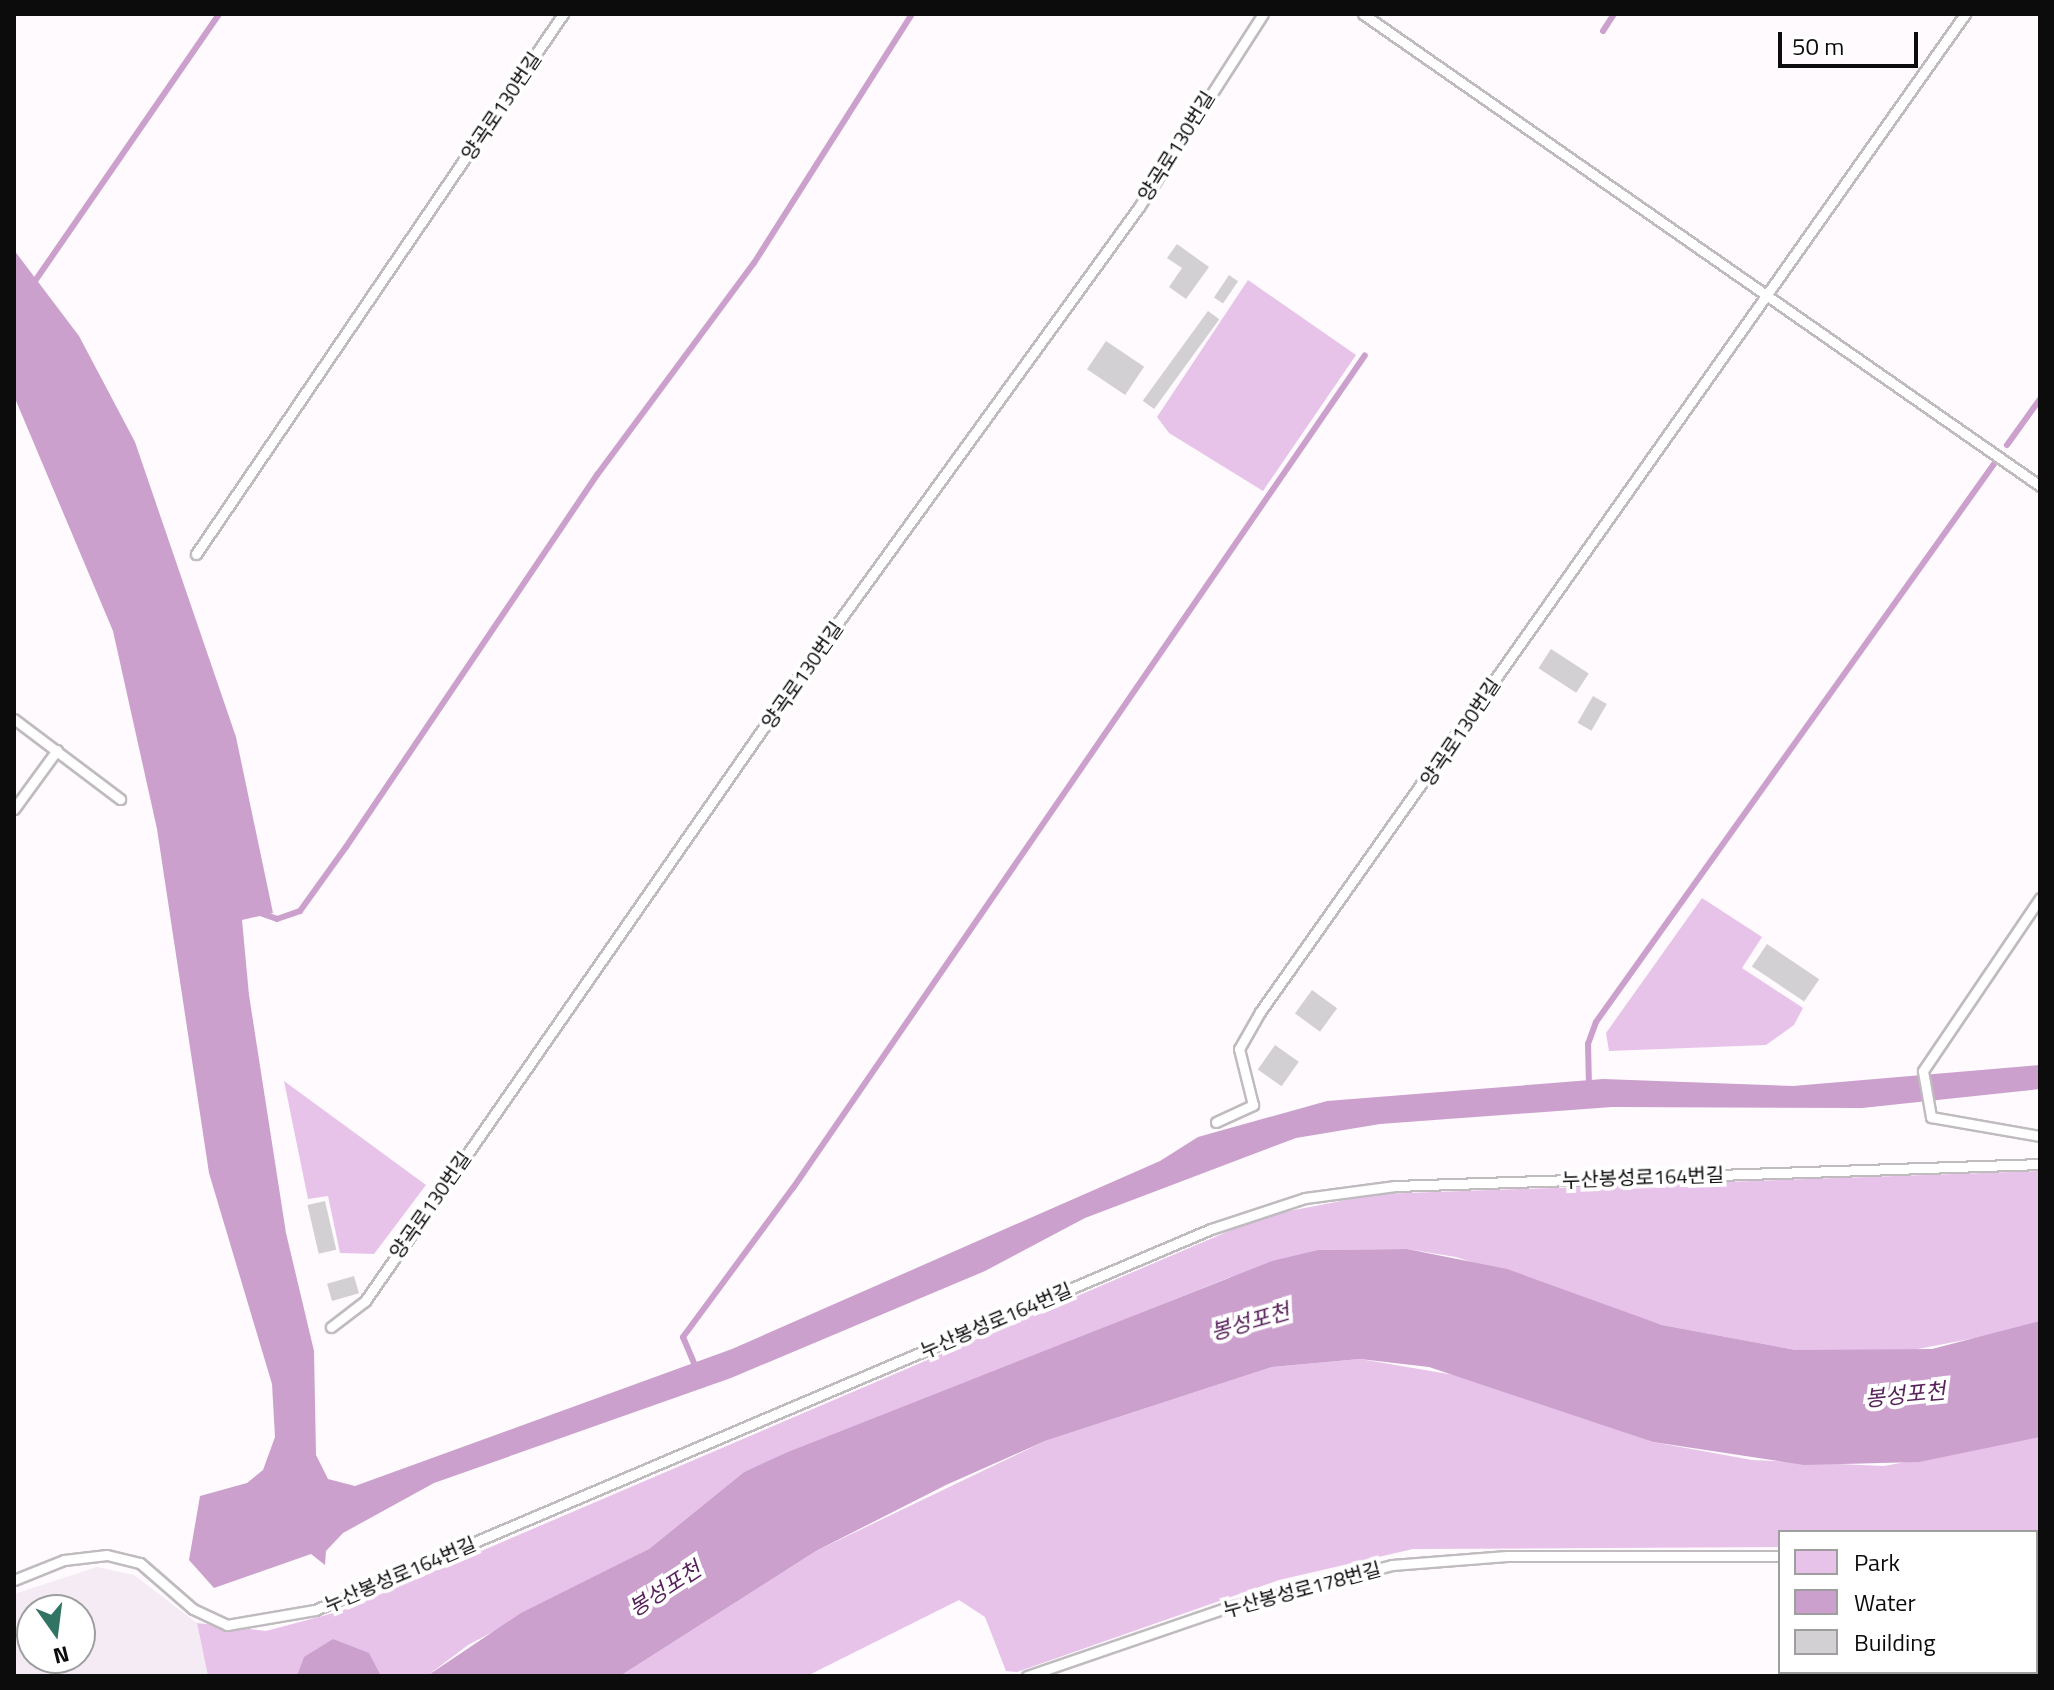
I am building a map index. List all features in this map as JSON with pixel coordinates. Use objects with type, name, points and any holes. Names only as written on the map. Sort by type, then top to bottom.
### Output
[{"type":"lane","name":"양곡로130번길","points":[[196,554],[563,14]]},
{"type":"lane","name":"양곡로130번길","points":[[331,1327],[365,1301],[805,668],[1139,207],[1263,14]]},
{"type":"lane","points":[[1363,14],[2040,486]]},
{"type":"lane","points":[[1764,294],[1965,14]]},
{"type":"lane","name":"양곡로130번길","points":[[1216,1122],[1253,1105],[1239,1049],[1247,1032],[1764,294]]},
{"type":"lane","points":[[14,719],[120,799]]},
{"type":"lane","points":[[14,809],[57,750]]},
{"type":"lane","points":[[2040,898],[1923,1071],[1924,1107],[1931,1117],[2040,1136]]},
{"type":"lane","name":"누산봉성로164번길","points":[[14,1580],[64,1560],[107,1555],[140,1563],[193,1609],[227,1625],[315,1610],[1197,1234],[1305,1198],[1395,1186],[2040,1164]]},
{"type":"lane","name":"누산봉성로178번길","points":[[1027,1676],[1229,1607],[1392,1565],[1507,1556],[1778,1556]]},
{"type":"shaded area","points":[[97,1567],[134,1575],[197,1623],[208,1676],[14,1676],[14,1594]]},
{"type":"green space","points":[[1248,280],[1356,355],[1263,491],[1169,433],[1157,417]]},
{"type":"green space","points":[[1702,898],[1762,937],[1742,968],[1803,1008],[1794,1025],[1766,1045],[1609,1051],[1606,1033]]},
{"type":"green space","points":[[284,1081],[426,1185],[374,1254],[340,1253],[328,1196],[308,1199]]},
{"type":"green space","points":[[2040,1171],[2040,1321],[2001,1333],[1897,1353],[1796,1350],[1662,1325],[1456,1257],[1407,1249],[1318,1250],[1228,1278],[744,1472],[649,1549],[468,1645],[427,1676],[381,1676],[333,1639],[297,1676],[208,1676],[197,1623],[266,1631],[341,1611],[1264,1216],[1377,1194]]},
{"type":"green space","points":[[1360,1359],[1472,1378],[1653,1442],[1752,1460],[1884,1466],[2040,1437],[2040,1548],[2038,1530],[1778,1530],[1778,1547],[1413,1549],[1279,1580],[1017,1672],[1006,1671],[985,1617],[959,1600],[807,1676],[620,1676],[816,1551],[1045,1441],[1272,1367]]},
{"type":"water","points":[[14,250],[79,336],[135,442],[236,737],[273,913],[242,920],[249,995],[286,1233],[314,1351],[316,1455],[328,1479],[355,1486],[732,1349],[1160,1161],[1198,1137],[1327,1101],[1603,1079],[1793,1086],[2040,1065],[2040,1089],[1862,1108],[1612,1107],[1380,1124],[1296,1138],[1085,1218],[985,1271],[731,1378],[434,1483],[343,1533],[326,1551],[325,1565],[311,1554],[214,1588],[189,1560],[200,1496],[247,1483],[263,1470],[275,1437],[272,1384],[209,1173],[157,829],[113,631],[14,396]]},
{"type":"water","name":"봉성포천","points":[[1407,1249],[1507,1269],[1662,1325],[1796,1350],[1932,1349],[2040,1321],[2040,1437],[1919,1462],[1804,1465],[1653,1442],[1429,1367],[1360,1359],[1272,1367],[1045,1441],[946,1485],[816,1551],[620,1676],[427,1676],[521,1613],[649,1549],[744,1472],[788,1452],[1272,1261],[1318,1250]]},
{"type":"water","points":[[333,1639],[369,1653],[381,1676],[297,1676],[304,1657]]},
{"type":"building","points":[[1177,244],[1209,267],[1186,299],[1169,287],[1182,268],[1167,258]]},
{"type":"building","points":[[1229,275],[1238,281],[1223,304],[1214,297]]},
{"type":"building","points":[[1208,311],[1219,319],[1154,409],[1143,401]]},
{"type":"building","points":[[1106,341],[1144,367],[1125,395],[1087,369]]},
{"type":"building","points":[[1551,649],[1589,674],[1576,693],[1538,668]]},
{"type":"building","points":[[1593,696],[1607,704],[1591,731],[1578,723]]},
{"type":"building","points":[[1767,944],[1819,979],[1804,1002],[1752,966]]},
{"type":"building","points":[[1312,990],[1337,1008],[1320,1032],[1295,1013]]},
{"type":"building","points":[[1275,1045],[1299,1062],[1282,1086],[1258,1070]]},
{"type":"building","points":[[325,1201],[336,1250],[319,1254],[307,1205]]},
{"type":"building","points":[[354,1276],[359,1293],[332,1301],[327,1284]]},
{"type":"waterway","points":[[35,281],[219,14]]},
{"type":"waterway","points":[[260,913],[277,919],[300,911],[597,475],[754,263],[912,14]]},
{"type":"waterway","points":[[1603,31],[1614,14]]},
{"type":"waterway","points":[[694,1363],[683,1337],[793,1188],[1365,355]]},
{"type":"waterway","points":[[2007,445],[2040,399]]},
{"type":"waterway","points":[[1589,1087],[1588,1044],[1596,1022],[1994,464]]}]
